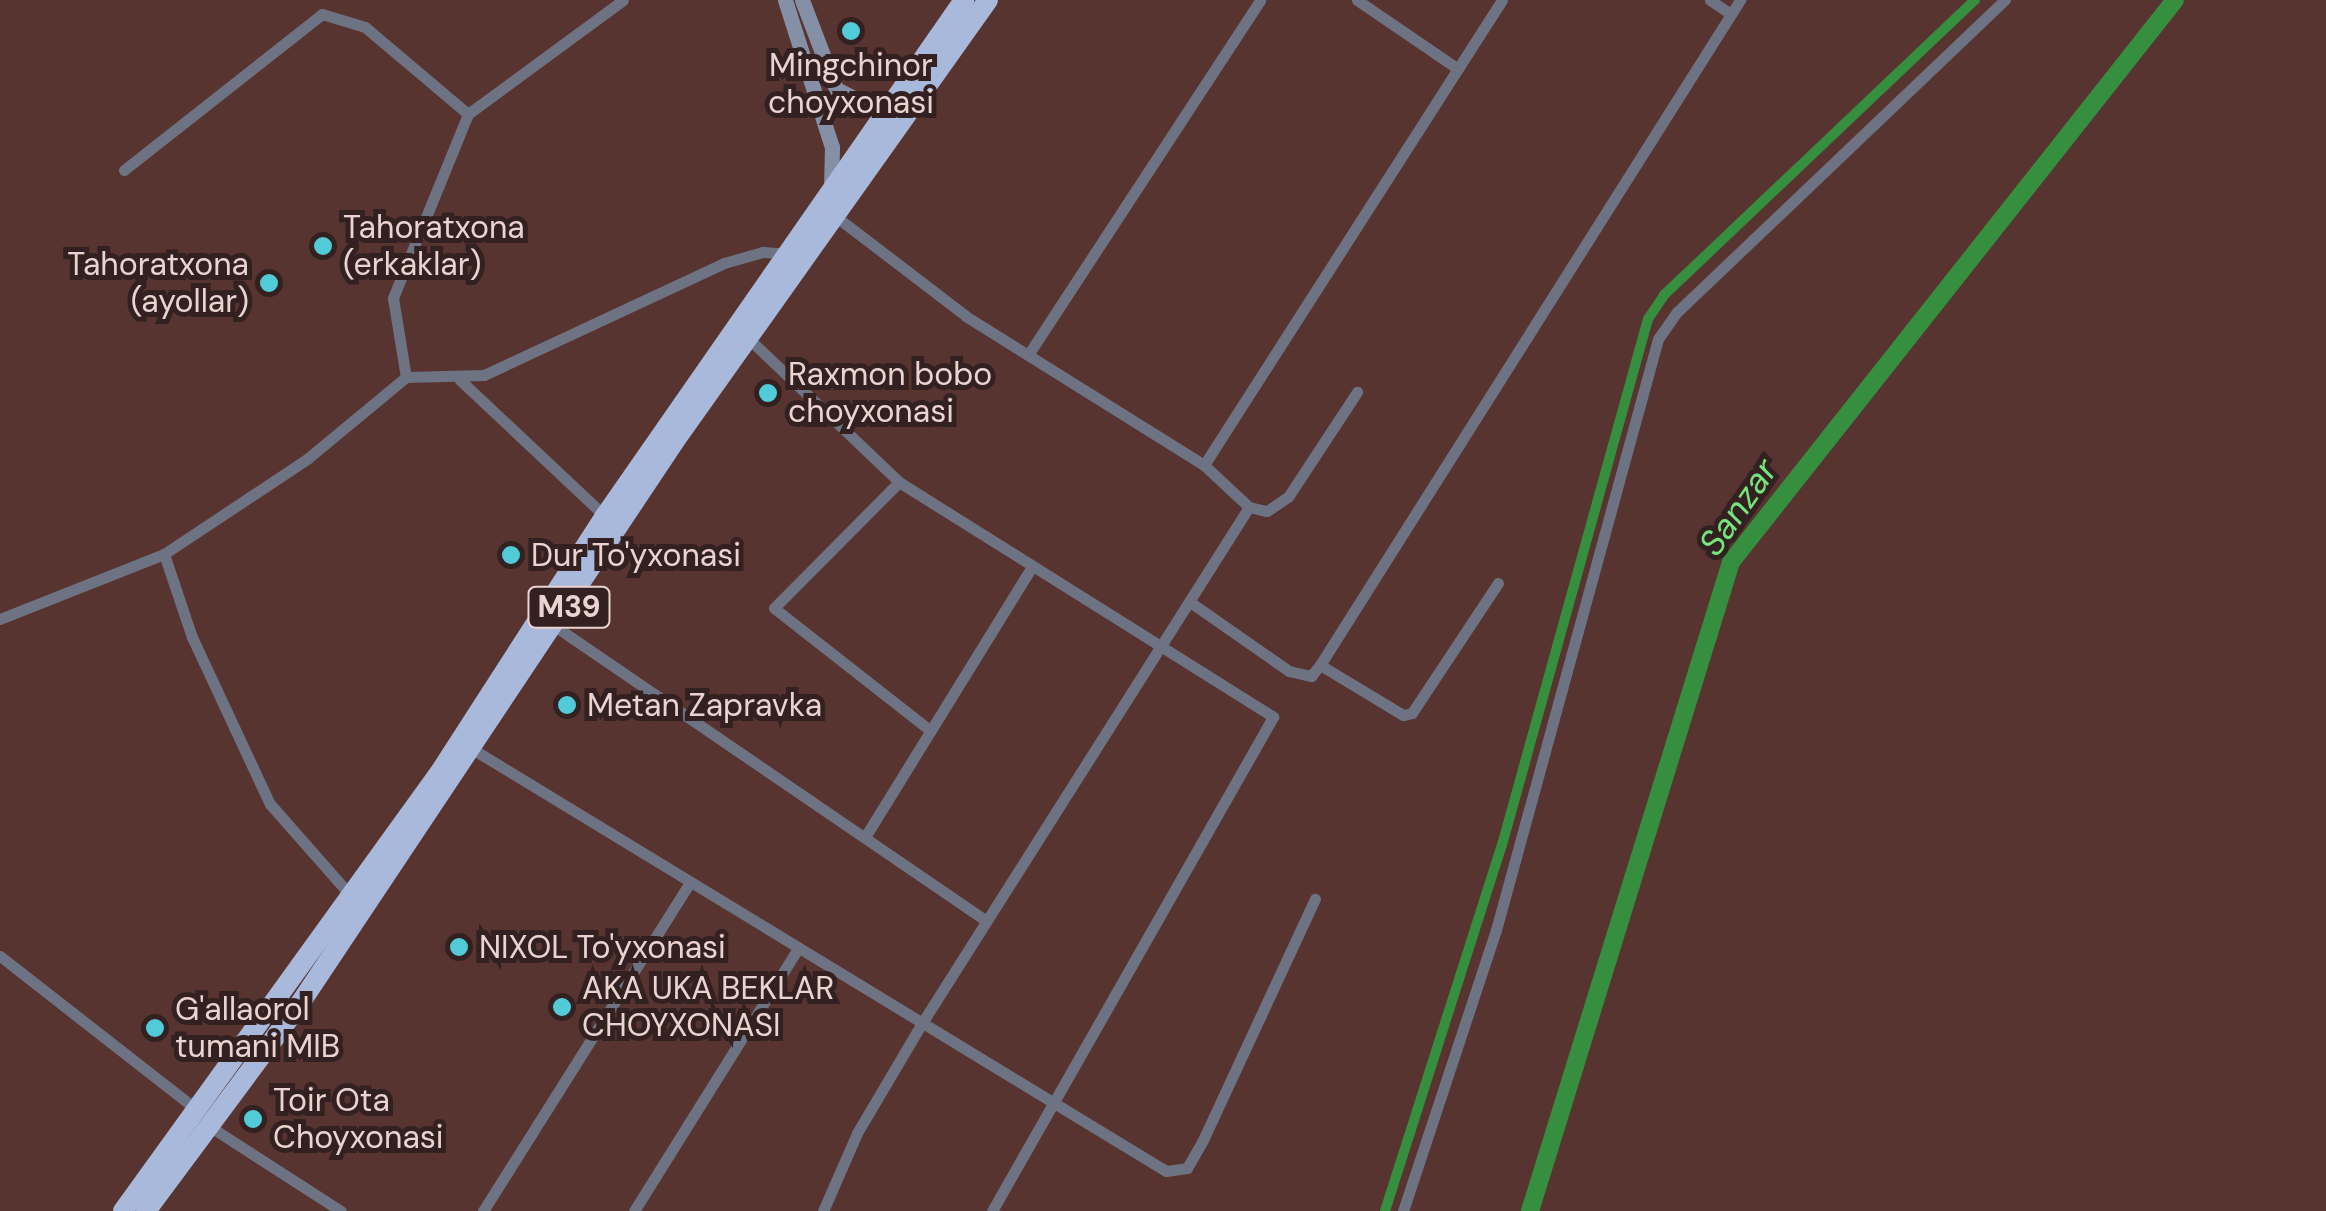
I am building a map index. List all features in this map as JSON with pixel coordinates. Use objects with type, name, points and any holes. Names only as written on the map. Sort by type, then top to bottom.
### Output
[{"type":"highway","name":"M39","points":[[123,1211],[203,1118],[474,750],[748,338],[902,91],[964,0]]},
{"type":"highway","name":"M39","points":[[146,1211],[203,1118],[606,516],[790,254],[827,214],[988,0]]},
{"type":"main road","points":[[785,0],[834,156],[827,214]]},
{"type":"main road","points":[[802,0],[826,72],[840,94],[872,107],[902,91]]},
{"type":"street","points":[[406,376],[393,298],[468,114],[623,0]]},
{"type":"street","points":[[1028,355],[1260,0]]},
{"type":"street","points":[[1356,0],[1458,68]]},
{"type":"street","points":[[1204,465],[1502,0]]},
{"type":"street","points":[[1710,0],[1731,14]]},
{"type":"street","points":[[1190,602],[1289,671],[1311,676],[1740,0]]},
{"type":"street","points":[[1403,1211],[1496,930],[1658,339],[1678,312],[2006,0]]},
{"type":"street","points":[[124,170],[331,12],[365,27],[468,114]]},
{"type":"street","points":[[827,214],[1028,355],[1204,465],[1249,507],[1267,510],[1288,497],[1357,392]]},
{"type":"street","points":[[0,619],[164,554],[307,458],[406,376],[460,380],[484,376],[724,263],[763,252],[790,254]]},
{"type":"street","points":[[748,338],[899,482],[1273,717],[992,1211]]},
{"type":"street","points":[[460,380],[606,516]]},
{"type":"street","points":[[899,482],[774,608],[931,731]]},
{"type":"street","points":[[823,1211],[857,1134],[922,1023],[1249,507]]},
{"type":"street","points":[[164,554],[192,637],[270,804],[352,897]]},
{"type":"street","points":[[865,837],[1031,568]]},
{"type":"street","points":[[1320,665],[1403,716],[1412,712],[1498,582]]},
{"type":"street","points":[[556,628],[986,920]]},
{"type":"street","points":[[474,750],[688,884],[1166,1171],[1187,1168],[1315,900]]},
{"type":"street","points":[[483,1211],[688,884]]},
{"type":"street","points":[[634,1211],[798,949]]},
{"type":"street","points":[[0,956],[203,1118],[341,1211]]},
{"type":"waterway","points":[[1385,1211],[1502,845],[1648,319],[1664,295],[1975,0]]},
{"type":"waterway","name":"Sanzar","points":[[1530,1211],[1731,562],[2175,0]]},
{"type":"place","name":"Mingchinor choyxonasi","points":[[851,31]]},
{"type":"place","name":"Tahoratxona (erkaklar)","points":[[323,246]]},
{"type":"place","name":"Tahoratxona (ayollar)","points":[[269,283]]},
{"type":"place","name":"Raxmon bobo choyxonasi","points":[[768,393]]},
{"type":"place","name":"Dur To'yxonasi","points":[[511,555]]},
{"type":"place","name":"Metan Zapravka","points":[[567,705]]},
{"type":"place","name":"NIXOL To'yxonasi","points":[[459,947]]},
{"type":"place","name":"AKA UKA BEKLAR CHOYXONASI","points":[[562,1007]]},
{"type":"place","name":"G'allaorol tumani MIB","points":[[155,1028]]},
{"type":"place","name":"Toir Ota Choyxonasi","points":[[253,1119]]}]
